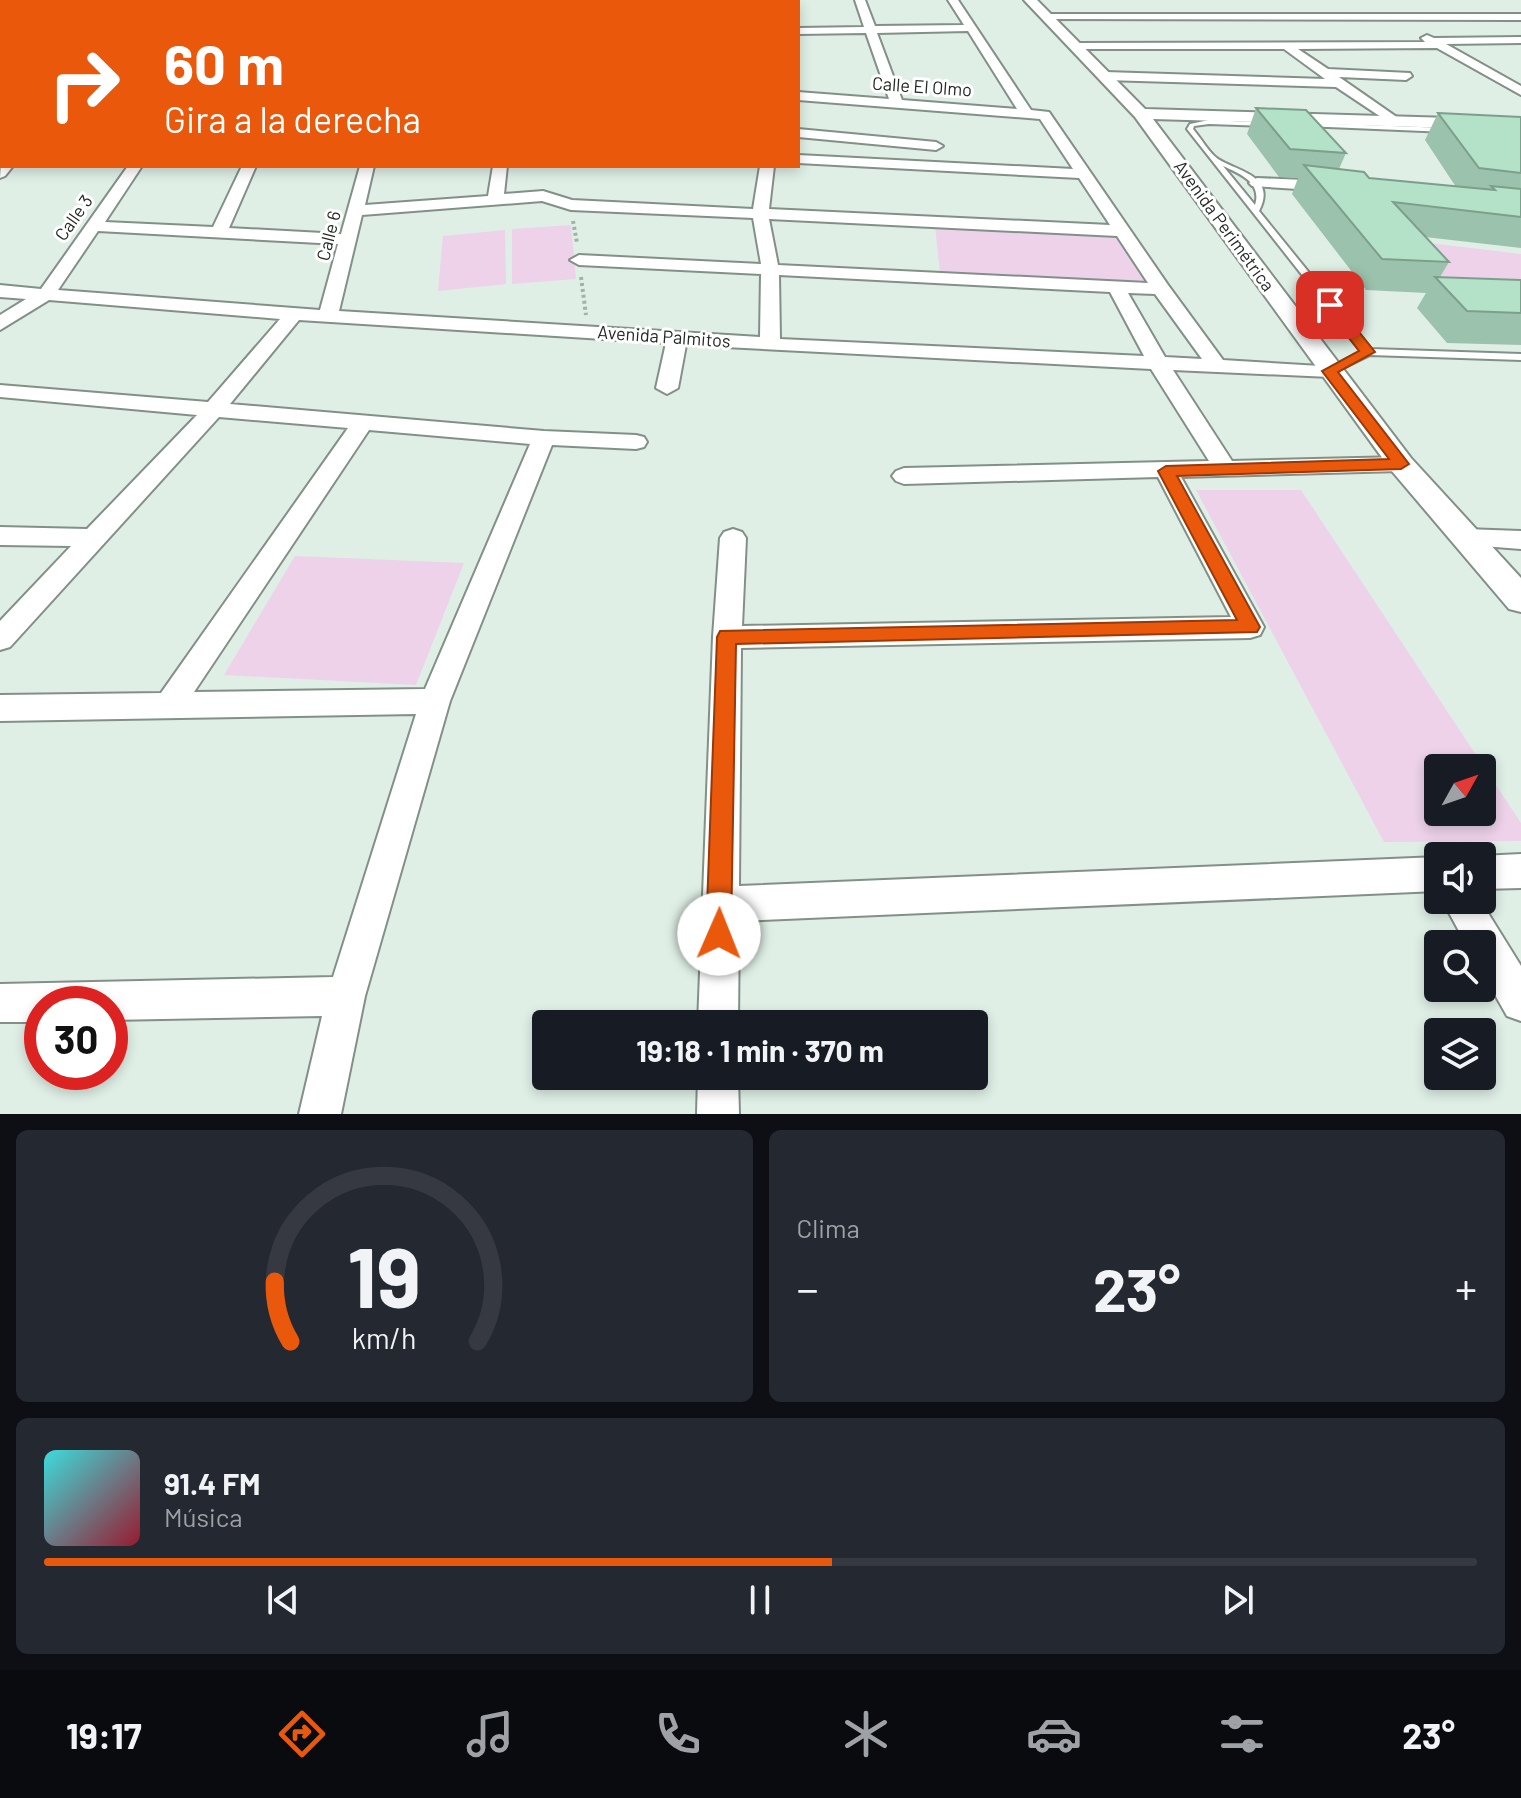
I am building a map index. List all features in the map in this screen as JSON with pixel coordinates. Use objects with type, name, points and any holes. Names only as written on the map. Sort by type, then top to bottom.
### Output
[{"type":"street","points":[[236,0],[293,0]]},
{"type":"street","points":[[860,0],[897,103]]},
{"type":"street","points":[[953,0],[1035,114],[1086,174],[1161,289],[1218,367]]},
{"type":"street","name":"Avenida Perimétrica","points":[[1030,0],[1141,114],[1401,464],[1521,600]]},
{"type":"street","points":[[1145,3],[1162,17]]},
{"type":"street","points":[[1266,3],[1324,45]]},
{"type":"street","points":[[1364,6],[1521,91]]},
{"type":"street","points":[[1047,17],[1521,17]]},
{"type":"street","points":[[800,31],[972,28]]},
{"type":"street","points":[[1075,46],[1287,46],[1521,40]]},
{"type":"street","points":[[1326,73],[1406,76],[1358,45]]},
{"type":"street","points":[[1287,46],[1393,121]]},
{"type":"street","points":[[1105,76],[1340,83]]},
{"type":"street","name":"Calle El Olmo","points":[[800,96],[897,103],[930,126],[1035,114]]},
{"type":"street","points":[[1141,114],[1521,125]]},
{"type":"street","points":[[800,133],[930,126],[942,167]]},
{"type":"street","points":[[800,159],[1086,174]]},
{"type":"street","name":"Calle 3","points":[[46,294],[134,168]]},
{"type":"street","points":[[219,232],[248,168]]},
{"type":"street","name":"Calle 6","points":[[328,316],[367,168]]},
{"type":"street","points":[[495,198],[500,168]]},
{"type":"street","points":[[767,168],[760,213],[770,267],[770,344]]},
{"type":"street","points":[[1257,183],[1346,188]]},
{"type":"street","points":[[356,211],[543,196],[571,205],[1124,231]]},
{"type":"street","points":[[93,226],[349,239]]},
{"type":"street","points":[[579,260],[770,267],[1161,289]]},
{"type":"street","points":[[1116,287],[1158,363],[1226,469]]},
{"type":"street","name":"Avenida Palmitos","points":[[0,291],[294,314],[770,344],[1330,371]]},
{"type":"street","points":[[0,324],[46,294]]},
{"type":"street","points":[[0,639],[215,408],[294,314]]},
{"type":"street","points":[[667,388],[677,338]]},
{"type":"street","points":[[0,391],[544,438],[636,442]]},
{"type":"street","points":[[169,705],[364,421]]},
{"type":"street","points":[[320,1114],[346,996],[435,701],[544,438]]},
{"type":"street","points":[[904,476],[1401,464]]},
{"type":"street","points":[[727,637],[1250,627],[1166,471]]},
{"type":"street","points":[[0,536],[91,538]]},
{"type":"street","points":[[718,1010],[727,637],[733,538]]},
{"type":"street","points":[[1465,538],[1521,540]]},
{"type":"street","points":[[0,708],[435,701]]},
{"type":"street","points":[[1496,872],[1521,871]]},
{"type":"street","points":[[719,904],[1424,875]]},
{"type":"street","points":[[1468,914],[1521,1002]]},
{"type":"street","points":[[0,1003],[346,996]]},
{"type":"street","points":[[718,1090],[718,1114]]},
{"type":"lane","points":[[1368,352],[1212,159],[1192,133],[1192,125],[1209,122],[1521,132]]},
{"type":"lane","points":[[1212,159],[1245,173],[1257,183],[1262,202],[1255,212]]},
{"type":"lane","points":[[1330,371],[1368,352],[1521,357]]},
{"type":"shaded area","points":[[571,225],[576,279],[512,284],[512,229]]},
{"type":"shaded area","points":[[935,226],[1121,235],[1152,284],[940,272]]},
{"type":"shaded area","points":[[505,230],[506,284],[438,291],[443,236]]},
{"type":"shaded area","points":[[1404,240],[1521,254],[1521,308],[1447,305]]},
{"type":"shaded area","points":[[1196,490],[1301,490],[1475,754],[1424,754],[1424,826],[1496,826],[1496,785],[1521,823],[1521,841],[1384,842]]},
{"type":"shaded area","points":[[295,556],[464,563],[416,685],[224,675]]},
{"type":"building","points":[[1256,108],[1306,110],[1346,153],[1290,149]]},
{"type":"building","points":[[1438,113],[1521,117],[1521,173],[1479,168]]},
{"type":"building","points":[[1304,165],[1364,172],[1369,178],[1495,190],[1491,186],[1521,189],[1521,217],[1393,202],[1449,262],[1382,259]]},
{"type":"building","points":[[1435,277],[1521,280],[1521,313],[1467,311]]},
{"type":"route","points":[[719,934],[727,637],[1250,627],[1166,471],[1401,464],[1330,371],[1368,352],[1330,305]]}]
